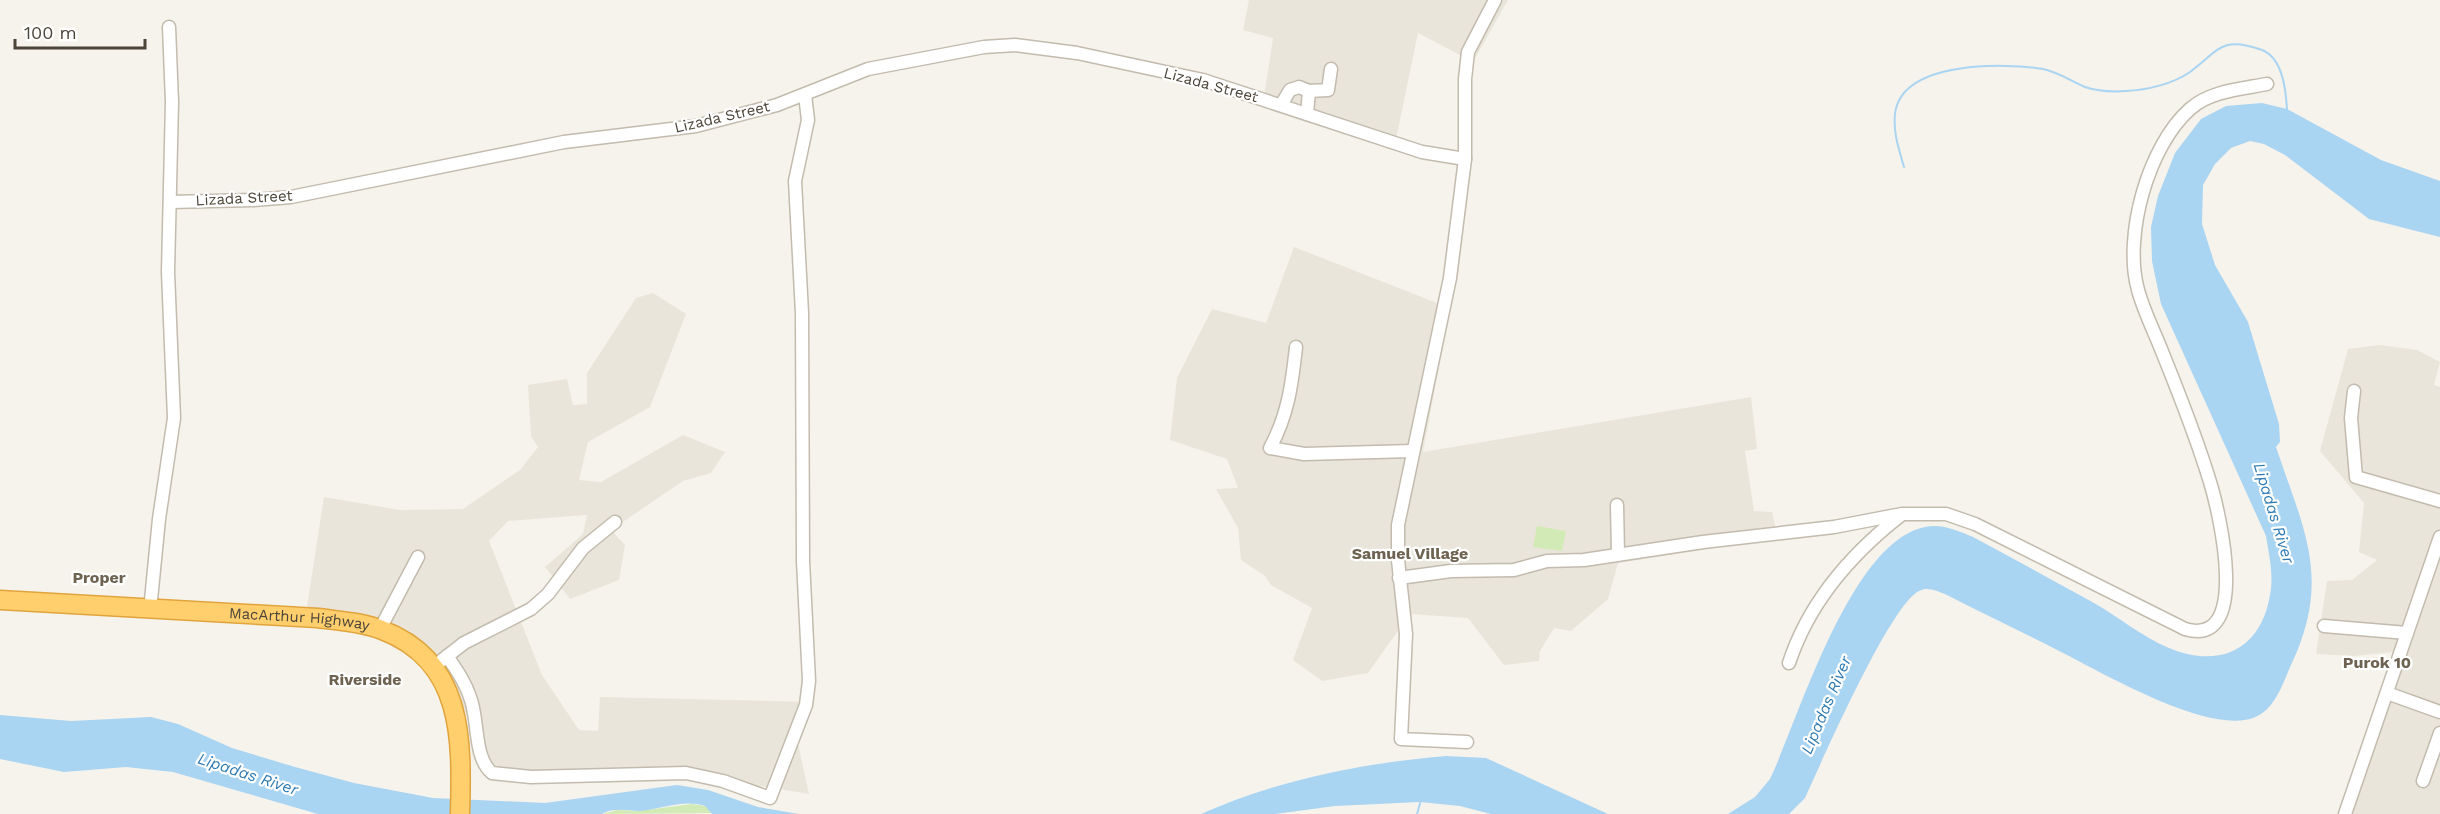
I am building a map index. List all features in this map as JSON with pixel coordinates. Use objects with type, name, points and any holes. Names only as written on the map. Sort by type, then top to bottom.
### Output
[{"type":"highway","name":"MacArthur Highway","points":[[0,600],[318,618],[380,629],[398,637],[433,668],[453,702],[458,720],[460,814]]},
{"type":"street","points":[[1467,742],[1401,739],[1406,634],[1399,578],[1398,525],[1450,278],[1465,159],[1465,79],[1468,52],[1495,0]]},
{"type":"street","points":[[150,610],[174,418],[169,333],[172,102],[169,27]]},
{"type":"street","name":"Lizada Street","points":[[170,202],[243,201],[291,197],[564,141],[696,126],[777,105],[868,69],[972,49],[1015,45],[1077,53],[1203,80],[1422,152],[1465,159]]},
{"type":"street","points":[[1281,105],[1290,90],[1299,87],[1309,91],[1328,90],[1331,69]]},
{"type":"street","points":[[1399,578],[1451,571],[1514,570],[1547,561],[1584,560],[1618,553],[1834,527],[1902,514],[1946,514],[1975,524],[2185,628],[2196,632],[2211,627],[2218,616],[2227,576],[2219,520],[2210,483],[2187,412],[2138,289],[2135,250],[2145,183],[2155,156],[2170,134],[2190,109],[2214,95],[2267,84]]},
{"type":"street","points":[[1307,114],[1309,91]]},
{"type":"street","points":[[447,656],[461,676],[471,698],[483,760],[492,773],[531,777],[686,773],[723,781],[770,798],[806,705],[809,681],[802,561],[802,313],[795,181],[808,120],[805,95]]},
{"type":"street","points":[[1296,347],[1288,406],[1283,423],[1270,448],[1304,454],[1342,455],[1376,450],[1412,451]]},
{"type":"street","points":[[2354,391],[2350,418],[2356,477],[2440,501]]},
{"type":"street","points":[[1617,505],[1618,553]]},
{"type":"street","points":[[1789,663],[1797,639],[1824,593],[1852,559],[1902,514]]},
{"type":"street","points":[[433,668],[464,643],[531,609],[548,594],[583,548],[615,522]]},
{"type":"street","points":[[2345,814],[2440,537]]},
{"type":"street","points":[[380,629],[418,557]]},
{"type":"street","points":[[2324,626],[2407,633]]},
{"type":"street","points":[[2386,693],[2440,712]]},
{"type":"street","points":[[2423,781],[2440,733]]},
{"type":"shaded area","points":[[1249,0],[1508,0],[1473,62],[1418,33],[1394,149],[1263,104],[1273,38],[1243,30]]},
{"type":"shaded area","points":[[1294,247],[1450,308],[1423,452],[1751,397],[1757,449],[1745,451],[1754,511],[1772,512],[1778,538],[1618,563],[1608,599],[1571,631],[1554,628],[1540,651],[1539,661],[1504,665],[1468,618],[1410,614],[1368,673],[1322,681],[1293,660],[1312,608],[1271,585],[1265,576],[1241,560],[1238,528],[1216,489],[1238,488],[1227,459],[1170,440],[1177,378],[1212,309],[1266,323]]},
{"type":"shaded area","points":[[653,293],[686,314],[650,407],[588,442],[579,480],[601,482],[683,435],[725,452],[711,473],[683,481],[611,530],[625,545],[619,580],[570,599],[545,567],[583,534],[587,515],[508,521],[489,541],[542,675],[579,730],[598,731],[600,697],[813,702],[797,739],[809,794],[687,774],[481,769],[474,733],[444,659],[393,625],[306,613],[324,497],[400,510],[463,509],[520,470],[538,447],[531,436],[528,385],[567,379],[573,405],[587,404],[587,373],[636,298]]},
{"type":"shaded area","points":[[2380,345],[2417,350],[2440,362],[2434,385],[2440,387],[2440,814],[2342,814],[2363,758],[2394,652],[2354,656],[2316,654],[2327,581],[2352,580],[2377,560],[2359,552],[2364,503],[2320,451],[2348,349]]},
{"type":"green space","points":[[1537,526],[1566,531],[1562,551],[1533,547]]},
{"type":"green space","points":[[692,804],[705,806],[712,813],[602,814],[617,810],[639,811]]},
{"type":"water","name":"Lipadas River","points":[[2262,103],[2287,109],[2381,160],[2440,181],[2440,237],[2369,219],[2285,155],[2264,144],[2250,141],[2231,148],[2215,164],[2203,185],[2202,224],[2215,265],[2248,322],[2279,424],[2280,442],[2276,447],[2304,530],[2309,555],[2312,580],[2310,606],[2303,634],[2284,681],[2272,703],[2261,714],[2253,718],[2233,721],[2210,718],[2184,710],[2129,687],[1945,594],[1925,589],[1906,602],[1891,624],[1841,720],[1805,798],[1789,814],[1728,814],[1755,797],[1770,779],[1830,636],[1851,597],[1873,564],[1898,540],[1925,527],[1944,527],[1973,537],[2094,603],[2149,638],[2187,654],[2221,655],[2235,650],[2257,629],[2265,614],[2271,588],[2271,565],[2266,536],[2161,304],[2152,261],[2151,227],[2158,196],[2175,153],[2201,119],[2226,106]]},
{"type":"water","name":"Lipadas River","points":[[0,715],[71,721],[151,717],[178,724],[232,748],[295,767],[354,783],[433,798],[545,803],[677,785],[708,790],[758,807],[799,814],[712,814],[705,806],[689,804],[640,811],[616,810],[602,814],[318,814],[173,772],[126,767],[64,772],[0,759]]},
{"type":"water","points":[[1446,756],[1486,758],[1608,814],[1491,814],[1460,806],[1420,802],[1335,806],[1275,814],[1201,814],[1260,792],[1321,775],[1383,763]]},
{"type":"waterway","points":[[1904,167],[1895,128],[1895,114],[1902,96],[1915,83],[1935,74],[1957,69],[1981,66],[2043,69],[2085,87],[2110,91],[2134,90],[2160,86],[2176,80],[2190,72],[2214,52],[2228,45],[2237,44],[2262,50],[2275,60],[2282,76],[2287,110]]},
{"type":"waterway","points":[[1417,814],[1421,800]]},
{"type":"district","name":"Samuel Village","points":[[1410,553]]},
{"type":"district","name":"Proper","points":[[99,577]]},
{"type":"district","name":"Purok 10","points":[[2377,662]]},
{"type":"district","name":"Riverside","points":[[365,679]]}]
